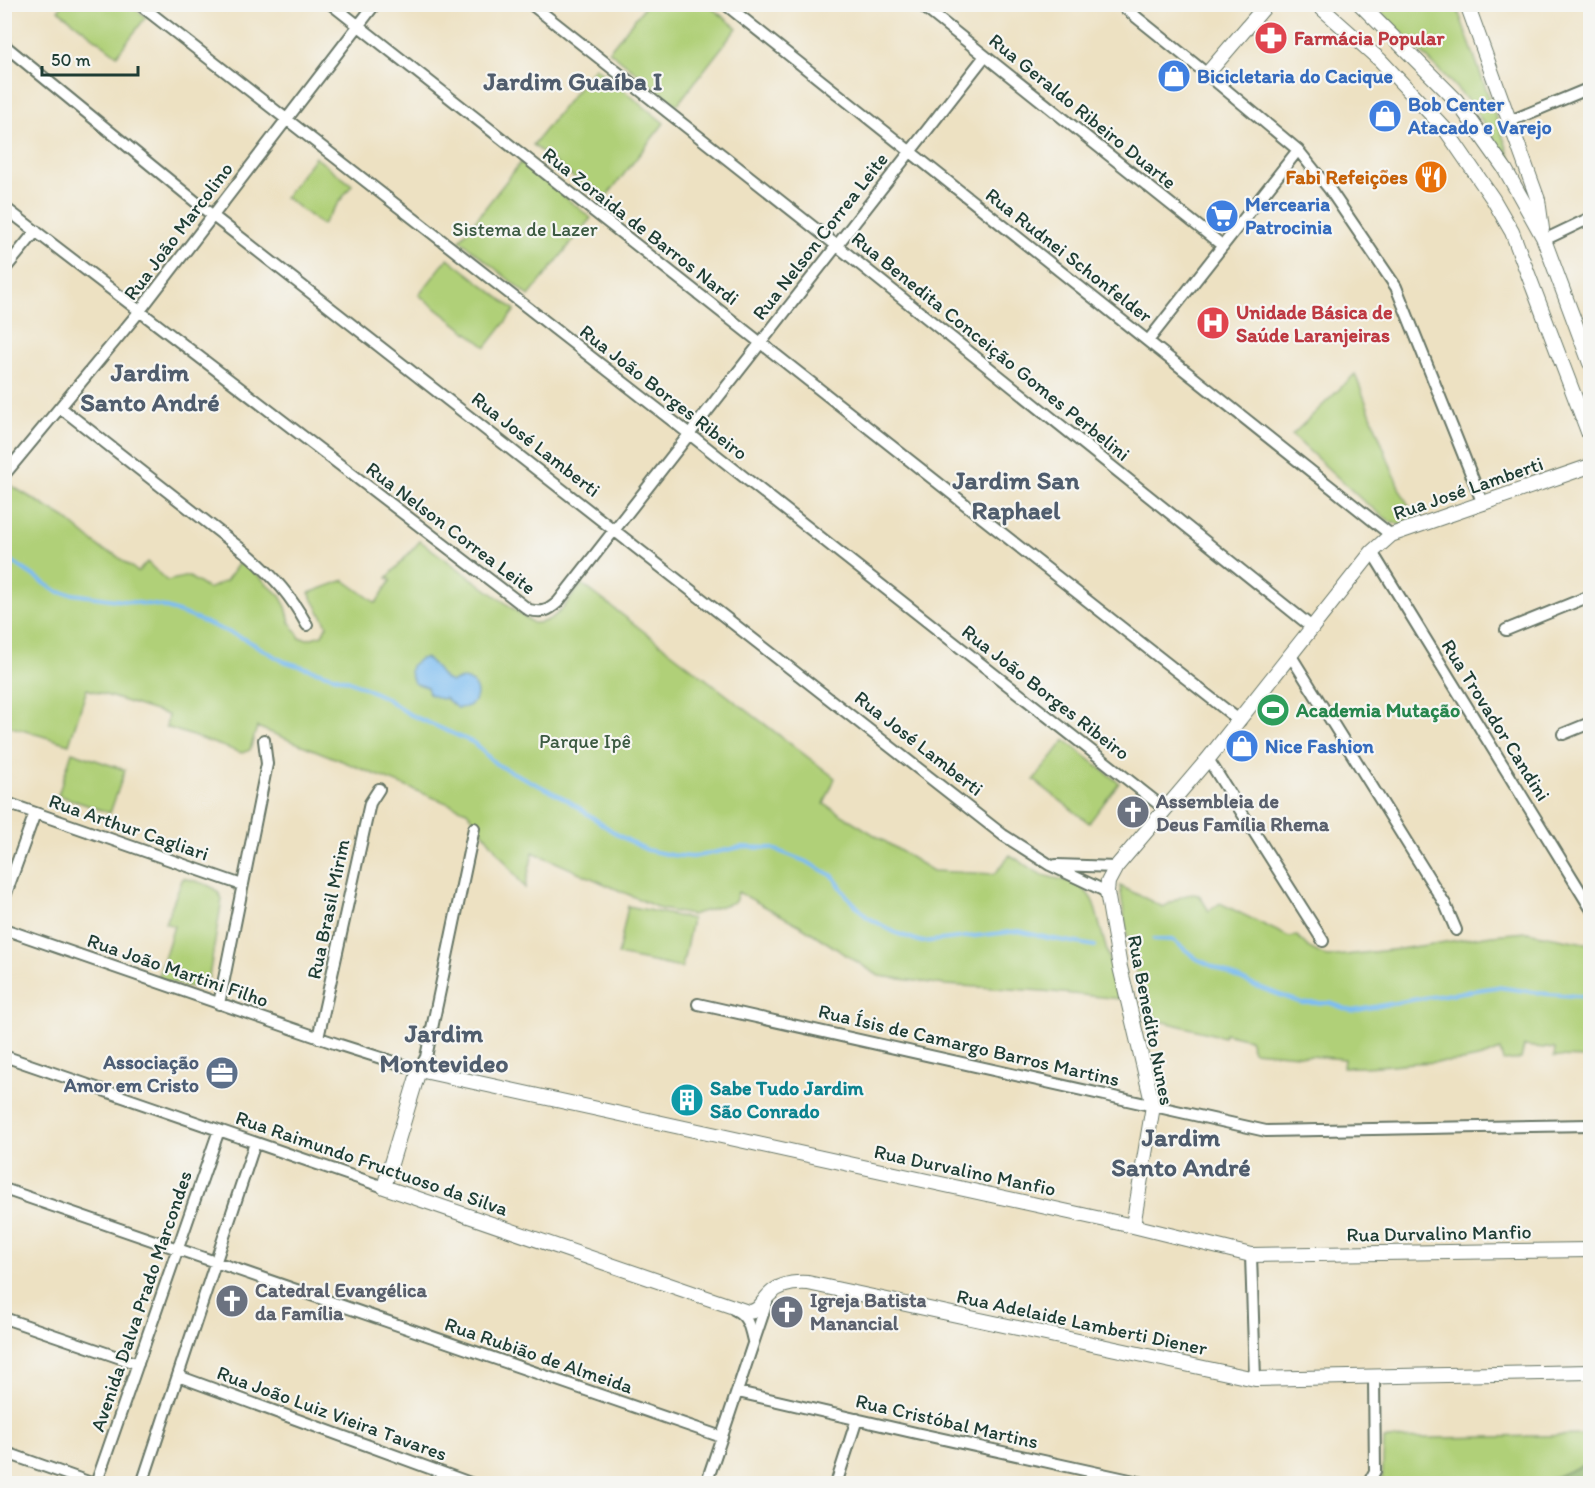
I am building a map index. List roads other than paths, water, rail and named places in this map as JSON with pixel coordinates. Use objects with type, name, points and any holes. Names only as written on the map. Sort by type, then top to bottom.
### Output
[{"type":"street","name":"Rua João Borges Ribeiro","points":[[139,4],[689,433],[1165,809]]},
{"type":"street","name":"Rua Zoraida de Barros Nardi","points":[[332,4],[1240,721]]},
{"type":"street","name":"Rua João Marcolino","points":[[4,476],[138,312],[375,4]]},
{"type":"street","name":"Rua Benedita Conceição Gomes Perbelini","points":[[531,4],[836,245],[1313,628]]},
{"type":"street","name":"Rua Rudnei Schonfelder","points":[[725,4],[1391,535]]},
{"type":"street","name":"Rua Geraldo Ribeiro Duarte","points":[[920,4],[1222,246]]},
{"type":"street","points":[[1120,4],[1298,150],[1330,190],[1396,286],[1483,504]]},
{"type":"street","points":[[1207,74],[1267,4]]},
{"type":"street","points":[[1317,4],[1380,60],[1445,129],[1493,199],[1516,241],[1590,437]]},
{"type":"street","points":[[1360,4],[1456,100],[1505,169],[1544,239],[1590,363]]},
{"type":"street","points":[[1467,4],[1538,200],[1544,239]]},
{"type":"street","name":"Rua José Lamberti","points":[[4,45],[213,216],[1004,835],[1050,865],[1107,892],[1108,882],[1116,867],[1240,721],[1372,552],[1391,535],[1590,466]]},
{"type":"street","name":"Rua Nelson Correa Leite","points":[[4,207],[529,610],[549,611],[985,56]]},
{"type":"street","points":[[1508,122],[1590,88]]},
{"type":"street","points":[[1148,341],[1298,150]]},
{"type":"street","points":[[1544,239],[1590,218]]},
{"type":"street","points":[[4,270],[36,231]]},
{"type":"street","points":[[61,408],[250,556],[277,580],[307,625]]},
{"type":"street","name":"Rua Trovador Candini","points":[[1372,552],[1590,907]]},
{"type":"street","points":[[1506,630],[1590,596]]},
{"type":"street","points":[[1291,656],[1445,904],[1456,930]]},
{"type":"street","points":[[1563,734],[1590,723]]},
{"type":"street","points":[[219,1004],[267,764],[264,740]]},
{"type":"street","points":[[1208,759],[1323,941]]},
{"type":"street","name":"Rua Brasil Mirim","points":[[318,1038],[370,803],[379,789]]},
{"type":"street","name":"Rua Arthur Cagliari","points":[[4,802],[242,885]]},
{"type":"street","points":[[4,899],[35,813]]},
{"type":"street","points":[[384,1187],[419,1070],[426,1057],[474,828]]},
{"type":"street","points":[[1050,865],[1116,867]]},
{"type":"street","name":"Rua Benedito Nunes","points":[[1107,892],[1122,975],[1153,1106],[1133,1226]]},
{"type":"street","name":"Rua João Martini Filho","points":[[4,929],[340,1045]]},
{"type":"street","name":"Rua Ísis de Camargo Barros Martins","points":[[698,1004],[1266,1131],[1590,1125]]},
{"type":"street","name":"Rua Durvalino Manfio","points":[[340,1045],[419,1070],[1133,1226],[1251,1255],[1590,1250]]},
{"type":"street","name":"Rua Raimundo Fructuoso da Silva","points":[[4,1056],[727,1306],[743,1313],[753,1342]]},
{"type":"street","name":"Avenida Dalva Prado Marcondes","points":[[95,1484],[219,1130]]},
{"type":"street","points":[[142,1484],[255,1143]]},
{"type":"street","name":"Rua Rubião de Almeida","points":[[4,1190],[722,1437]]},
{"type":"street","points":[[1251,1255],[1255,1379]]},
{"type":"street","name":"Rua Adelaide Lamberti Diener","points":[[770,1293],[796,1282],[808,1283],[1255,1379],[1590,1372]]},
{"type":"street","points":[[706,1484],[770,1293]]},
{"type":"street","name":"Rua Raimundo Fructuoso da Silva","points":[[727,1306],[753,1312],[770,1293]]},
{"type":"street","points":[[4,1318],[138,1364]]},
{"type":"street","name":"Rua João Luiz Vieira Tavares","points":[[178,1376],[473,1484]]},
{"type":"street","points":[[1368,1484],[1375,1471],[1374,1377]]},
{"type":"street","name":"Rua Cristóbal Martins","points":[[738,1392],[1148,1484]]},
{"type":"street","points":[[836,1484],[856,1419]]},
{"type":"street","points":[[4,1452],[95,1484]]},
{"type":"water","points":[[425,658],[446,680],[451,682],[461,679],[474,685],[476,697],[473,703],[467,707],[457,708],[445,698],[441,699],[429,694],[427,687],[414,683],[410,672],[411,666]]},
{"type":"waterway","points":[[4,556],[58,592],[161,606],[245,639],[283,661],[350,681],[384,697],[409,714],[474,743],[496,764],[566,799],[618,835],[647,850],[693,857],[741,847],[771,848],[807,862],[833,876],[847,896],[867,917],[896,933],[922,942],[1019,931],[1095,946]]},
{"type":"waterway","points":[[1154,939],[1173,940],[1197,959],[1253,985],[1302,1003],[1330,1003],[1352,1011],[1497,987],[1590,997]]},
{"type":"place","name":"Farmácia Popular","points":[[1271,38]]},
{"type":"place","name":"Bicicletaria do Cacique","points":[[1174,76]]},
{"type":"place","name":"Bob Center Atacado e Varejo","points":[[1385,116]]},
{"type":"place","name":"Fabi Refeições","points":[[1431,177]]},
{"type":"place","name":"Mercearia Patrocinia","points":[[1222,216]]},
{"type":"place","name":"Unidade Básica de Saúde Laranjeiras","points":[[1213,323]]},
{"type":"place","name":"Academia Mutação","points":[[1273,710]]},
{"type":"place","name":"Nice Fashion","points":[[1242,746]]},
{"type":"place","name":"Assembleia de Deus Família Rhema","points":[[1133,812]]},
{"type":"place","name":"Associação Amor em Cristo","points":[[222,1073]]},
{"type":"place","name":"Sabe Tudo Jardim São Conrado","points":[[687,1100]]},
{"type":"place","name":"Catedral Evangélica da Família","points":[[232,1301]]},
{"type":"place","name":"Igreja Batista Manancial","points":[[787,1312]]},
{"type":"district","name":"Jardim Guaíba I","points":[[573,81]]},
{"type":"district","name":"Jardim Santo André","points":[[150,387]]},
{"type":"district","name":"Jardim San Raphael","points":[[1016,495]]},
{"type":"district","name":"Jardim Montevideo","points":[[444,1048]]},
{"type":"district","name":"Jardim Santo André","points":[[1181,1152]]},
{"type":"park label","name":"Sistema de Lazer","points":[[525,229]]},
{"type":"park label","name":"Parque Ipê","points":[[585,741]]}]
